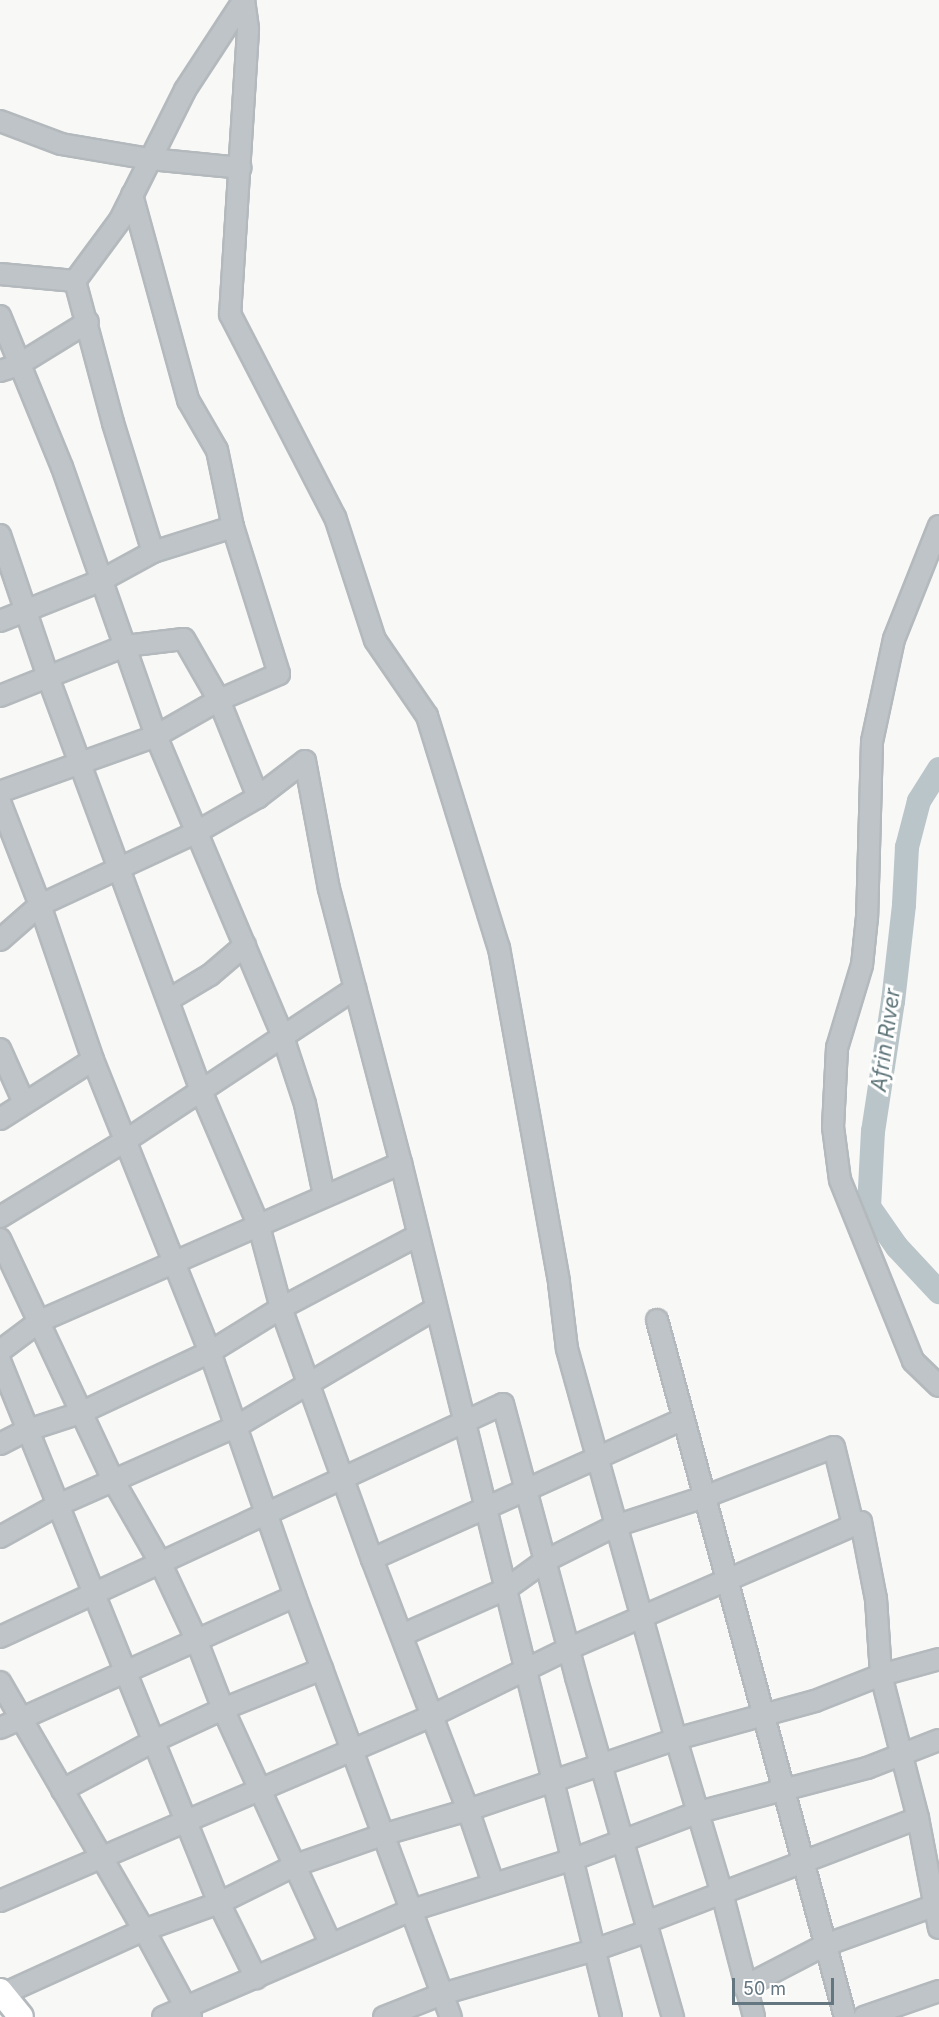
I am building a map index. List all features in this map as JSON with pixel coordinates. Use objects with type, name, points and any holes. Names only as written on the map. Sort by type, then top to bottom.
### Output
[{"type":"main road","points":[[2,1992],[21,2017]]},
{"type":"street","points":[[75,281],[120,220],[185,90],[244,0]]},
{"type":"street","points":[[244,0],[248,30],[230,314],[335,517],[375,640],[427,716],[499,948],[559,1283],[567,1349],[615,1526],[722,1893],[744,1987],[754,2017]]},
{"type":"street","points":[[0,121],[61,144],[150,159],[241,168]]},
{"type":"street","points":[[0,792],[156,736],[219,700],[279,674],[232,526],[217,450],[188,400],[132,195]]},
{"type":"street","points":[[0,274],[75,281]]},
{"type":"street","points":[[75,281],[88,322],[113,423],[153,552]]},
{"type":"street","points":[[0,316],[9,368],[62,467],[156,736],[283,1037],[305,1104],[324,1195]]},
{"type":"street","points":[[9,368],[88,322]]},
{"type":"street","points":[[0,621],[100,581],[153,552],[232,526]]},
{"type":"street","points":[[939,526],[894,639],[872,742],[864,946],[862,965],[837,1048],[833,1127],[840,1180],[912,1361],[939,1386]]},
{"type":"street","points":[[0,535],[48,676],[201,1091],[259,1226],[281,1308],[308,1385],[433,1715],[493,1883]]},
{"type":"street","points":[[0,696],[125,646],[184,639],[219,700],[258,797]]},
{"type":"street","points":[[0,940],[40,905],[195,833],[258,797],[305,761],[329,889],[401,1163],[417,1236],[554,1779],[571,1860],[611,2017]]},
{"type":"street","points":[[0,802],[40,905],[93,1060],[210,1352],[295,1596],[451,2017]]},
{"type":"street","points":[[168,1000],[210,975],[245,945]]},
{"type":"street","points":[[0,1217],[125,1141],[355,989]]},
{"type":"street","points":[[0,1049],[24,1103]]},
{"type":"street","points":[[0,1119],[93,1060]]},
{"type":"street","points":[[0,1351],[40,1320],[174,1264],[324,1195],[401,1163]]},
{"type":"street","points":[[0,1444],[28,1430],[80,1413],[210,1352],[281,1308],[417,1236]]},
{"type":"street","points":[[0,1239],[40,1320],[80,1413],[113,1480],[160,1562],[196,1639],[223,1709],[330,1943]]},
{"type":"street","points":[[0,1537],[58,1505],[237,1426],[435,1309]]},
{"type":"street","points":[[657,1320],[844,2017]]},
{"type":"street","points":[[0,1361],[219,1903],[256,1978]]},
{"type":"street","points":[[0,1636],[503,1404],[601,1764],[624,1840],[667,2015]]},
{"type":"street","points":[[372,1559],[683,1419]]},
{"type":"street","points":[[402,1635],[506,1589],[545,1561],[615,1526],[704,1497],[834,1447],[853,1525]]},
{"type":"street","points":[[0,1901],[100,1857],[119,1852],[186,1819],[261,1790],[433,1715],[570,1648],[642,1619],[861,1522],[876,1599],[881,1675],[918,1818],[937,1905],[939,1928]]},
{"type":"street","points":[[0,1728],[125,1670],[295,1596]]},
{"type":"street","points":[[2,1992],[144,1930],[219,1903],[296,1865],[382,1835],[468,1810],[676,1738],[815,1701],[881,1675],[939,1659]]},
{"type":"street","points":[[62,1790],[154,1741],[223,1709],[322,1669]]},
{"type":"street","points":[[0,1682],[144,1930],[189,2013]]},
{"type":"street","points":[[163,2017],[189,2013],[330,1943],[412,1910],[571,1860],[699,1812],[867,1768],[939,1740]]},
{"type":"street","points":[[384,2017],[442,1994],[594,1950],[722,1893],[918,1818]]},
{"type":"street","points":[[744,1987],[825,1945],[937,1905]]},
{"type":"street","points":[[864,2017],[939,1992]]},
{"type":"waterway","name":"Afrin Rıver","points":[[939,769],[919,801],[907,847],[904,905],[893,1001],[873,1131],[869,1207],[897,1247],[939,1292]]}]
